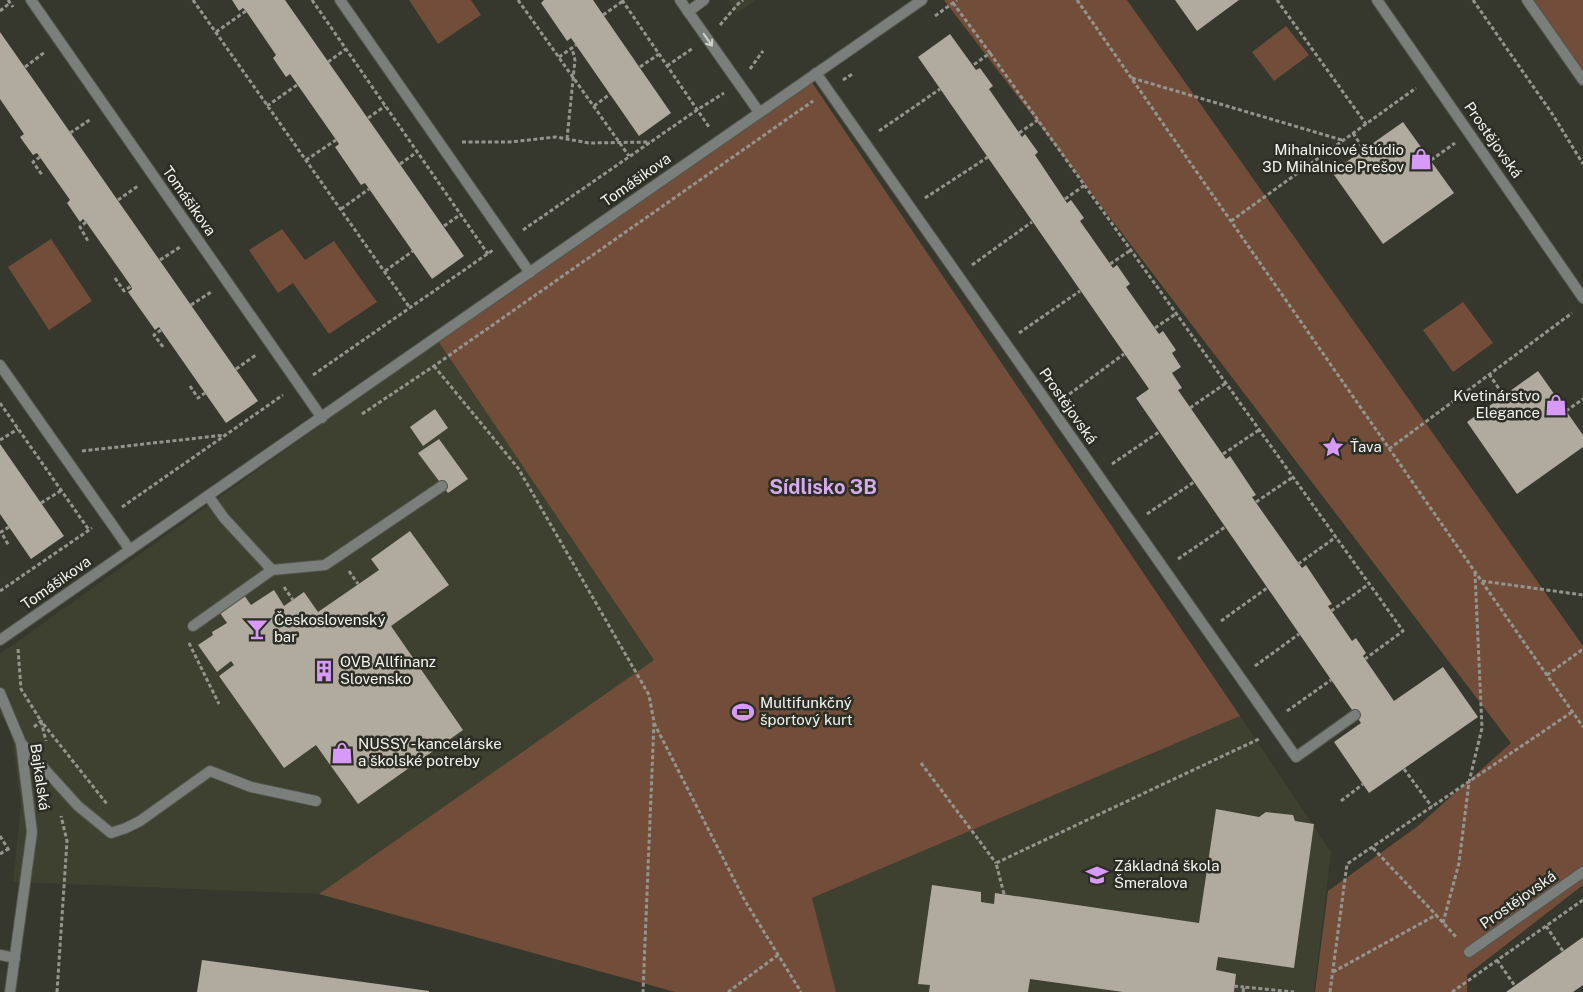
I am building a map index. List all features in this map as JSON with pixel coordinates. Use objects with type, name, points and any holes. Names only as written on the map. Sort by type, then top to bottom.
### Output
[{"type":"street","name":"Tomášikova","points":[[31,0],[322,418]]},
{"type":"street","points":[[340,0],[530,273]]},
{"type":"street","points":[[680,0],[759,112]]},
{"type":"street","points":[[688,12],[704,0]]},
{"type":"street","name":"Tomášikova","points":[[0,640],[209,497],[922,0]]},
{"type":"street","name":"Prostějovská","points":[[1377,0],[1583,298]]},
{"type":"street","points":[[1527,0],[1583,80]]},
{"type":"street","name":"Prostějovská","points":[[816,73],[1296,757],[1355,715]]},
{"type":"street","points":[[0,365],[130,550]]},
{"type":"street","points":[[193,626],[272,570],[325,565],[442,486]]},
{"type":"street","points":[[209,497],[224,518],[272,570]]},
{"type":"street","name":"Bajkalská","points":[[0,693],[21,743],[32,832],[10,992]]},
{"type":"street","points":[[21,743],[78,806],[111,833],[140,821],[210,771],[251,787],[316,801]]},
{"type":"street","name":"Prostějovská","points":[[1469,952],[1583,872]]},
{"type":"street","points":[[0,955],[15,958]]},
{"type":"path","points":[[193,0],[410,308]]},
{"type":"path","points":[[312,0],[488,254]]},
{"type":"path","points":[[518,0],[629,156]]},
{"type":"path","points":[[603,15],[623,0],[730,159]]},
{"type":"path","points":[[930,19],[957,0]]},
{"type":"path","points":[[1077,0],[1583,727]]},
{"type":"path","points":[[1277,0],[1366,124]]},
{"type":"path","points":[[1473,0],[1553,115],[1583,164]]},
{"type":"path","points":[[953,3],[1177,313],[1403,631],[1365,658]]},
{"type":"path","points":[[0,11],[10,4]]},
{"type":"path","points":[[216,32],[246,12]]},
{"type":"path","points":[[559,57],[574,46],[575,60],[567,139]]},
{"type":"path","points":[[328,62],[346,50]]},
{"type":"path","points":[[25,67],[44,52]]},
{"type":"path","points":[[972,66],[990,53]]},
{"type":"path","points":[[640,67],[659,54]]},
{"type":"path","points":[[359,416],[434,366],[860,69]]},
{"type":"path","points":[[1231,221],[1431,77]]},
{"type":"path","points":[[1131,78],[1343,140]]},
{"type":"path","points":[[268,106],[297,85]]},
{"type":"path","points":[[876,133],[940,89]]},
{"type":"path","points":[[594,106],[610,94]]},
{"type":"path","points":[[368,118],[385,106]]},
{"type":"path","points":[[0,591],[697,110]]},
{"type":"path","points":[[70,133],[91,118]]},
{"type":"path","points":[[1019,133],[1038,120]]},
{"type":"path","points":[[1353,133],[1364,150]]},
{"type":"path","points":[[1431,160],[1469,133]]},
{"type":"path","points":[[440,144],[456,142],[510,142],[556,137],[589,143],[650,142]]},
{"type":"path","points":[[306,160],[336,140]]},
{"type":"path","points":[[400,164],[417,152]]},
{"type":"path","points":[[40,157],[33,162],[42,175]]},
{"type":"path","points":[[922,200],[988,157]]},
{"type":"path","points":[[1065,198],[1084,185]]},
{"type":"path","points":[[118,200],[138,186]]},
{"type":"path","points":[[341,209],[369,189]]},
{"type":"path","points":[[444,226],[460,214]]},
{"type":"path","points":[[86,222],[80,228],[88,241]]},
{"type":"path","points":[[969,267],[1032,222]]},
{"type":"path","points":[[160,260],[181,246]]},
{"type":"path","points":[[1110,264],[1131,250]]},
{"type":"path","points":[[385,272],[413,251]]},
{"type":"path","points":[[115,278],[124,291],[130,286]]},
{"type":"path","points":[[191,305],[212,291]]},
{"type":"path","points":[[1017,335],[1080,291]]},
{"type":"path","points":[[1389,448],[1575,311]]},
{"type":"path","points":[[1155,328],[1177,313]]},
{"type":"path","points":[[161,330],[154,334],[164,348]]},
{"type":"path","points":[[236,369],[256,354]]},
{"type":"path","points":[[1062,399],[1124,354]]},
{"type":"path","points":[[434,366],[518,468],[649,695],[654,722],[643,992]]},
{"type":"path","points":[[1489,374],[1504,396]]},
{"type":"path","points":[[1190,408],[1226,383]]},
{"type":"path","points":[[190,386],[198,398],[205,393]]},
{"type":"path","points":[[1566,411],[1583,399]]},
{"type":"path","points":[[0,402],[89,530]]},
{"type":"path","points":[[0,440],[18,429]]},
{"type":"path","points":[[1223,454],[1259,430]]},
{"type":"path","points":[[1110,466],[1159,432]]},
{"type":"path","points":[[62,453],[225,435]]},
{"type":"path","points":[[1256,502],[1293,477]]},
{"type":"path","points":[[1144,516],[1194,482]]},
{"type":"path","points":[[41,503],[62,490]]},
{"type":"path","points":[[9,527],[1,532],[10,546]]},
{"type":"path","points":[[1176,561],[1225,527]]},
{"type":"path","points":[[1298,564],[1336,537]]},
{"type":"path","points":[[1443,923],[1459,863],[1469,782],[1482,728],[1475,573]]},
{"type":"path","points":[[1482,581],[1583,595]]},
{"type":"path","points":[[1331,611],[1369,584]]},
{"type":"path","points":[[1218,623],[1267,588]]},
{"type":"path","points":[[193,626],[184,633],[218,704]]},
{"type":"path","points":[[1250,669],[1299,634]]},
{"type":"path","points":[[18,646],[21,689],[41,720],[54,778]]},
{"type":"path","points":[[1547,675],[1583,649]]},
{"type":"path","points":[[1282,714],[1331,680]]},
{"type":"path","points":[[1330,992],[1348,864],[1572,712]]},
{"type":"path","points":[[654,722],[745,901],[801,992]]},
{"type":"path","points":[[996,863],[1278,731]]},
{"type":"path","points":[[921,764],[996,863],[1004,894]]},
{"type":"path","points":[[1404,768],[1432,807]]},
{"type":"path","points":[[1341,801],[1363,784]]},
{"type":"path","points":[[57,992],[67,841],[61,814]]},
{"type":"path","points":[[0,836],[9,850]]},
{"type":"path","points":[[9,861],[11,842]]},
{"type":"path","points":[[1373,848],[1436,915],[1483,970]]},
{"type":"path","points":[[0,854],[9,850]]},
{"type":"path","points":[[1452,992],[1583,900]]},
{"type":"path","points":[[1333,972],[1436,915]]},
{"type":"path","points":[[1546,926],[1563,951]]},
{"type":"path","points":[[728,992],[778,954]]},
{"type":"path","points":[[1497,960],[1515,986]]},
{"type":"path","points":[[1234,986],[1244,990],[1294,992]]},
{"type":"path","points":[[1458,988],[1460,992]]},
{"type":"shaded area","points":[[409,0],[471,0],[481,15],[438,44]]},
{"type":"shaded area","points":[[728,0],[756,0],[737,13]]},
{"type":"shaded area","points":[[944,0],[1127,0],[1583,646],[1583,885],[1467,975],[1467,992],[1315,992],[1328,891],[1418,826],[1511,743]]},
{"type":"shaded area","points":[[1529,0],[1583,0],[1583,74]]},
{"type":"shaded area","points":[[1286,26],[1309,55],[1274,81],[1252,52]]},
{"type":"shaded area","points":[[809,78],[1240,716],[812,898],[836,992],[675,992],[319,894],[654,660],[438,341]]},
{"type":"shaded area","points":[[282,229],[305,260],[334,241],[377,302],[329,334],[293,283],[278,293],[249,250]]},
{"type":"shaded area","points":[[51,239],[92,301],[49,330],[8,267]]},
{"type":"shaded area","points":[[1463,302],[1493,343],[1453,372],[1423,330]]},
{"type":"shaded area","points":[[438,341],[654,660],[319,894],[13,882],[21,805],[11,729],[0,715],[0,654]]},
{"type":"shaded area","name":"Základná škola Šmeralova","points":[[1240,716],[1331,852],[1314,992],[836,992],[812,898]]},
{"type":"building","points":[[232,0],[285,0],[464,256],[432,279],[365,183],[361,185],[335,147],[339,144],[290,74],[286,77],[273,58],[276,55],[246,11],[243,8],[239,11]]},
{"type":"building","points":[[544,0],[593,0],[671,113],[639,136],[571,38],[567,41],[541,3]]},
{"type":"building","points":[[1175,0],[1239,0],[1197,31]]},
{"type":"building","points":[[0,32],[258,401],[226,423],[159,327],[155,330],[128,292],[132,289],[131,286],[86,222],[83,219],[80,222],[67,203],[70,200],[37,153],[33,155],[20,137],[24,134],[0,99]]},
{"type":"building","points":[[950,34],[976,70],[980,68],[993,86],[989,89],[1022,137],[1025,134],[1038,152],[1035,155],[1067,203],[1071,200],[1084,218],[1080,221],[1113,268],[1117,265],[1130,284],[1126,287],[1159,334],[1163,331],[1176,350],[1172,353],[1181,367],[1172,373],[1182,388],[1178,390],[1226,459],[1230,456],[1256,495],[1252,497],[1302,568],[1306,565],[1332,604],[1328,606],[1352,641],[1356,638],[1366,653],[1363,656],[1394,701],[1443,667],[1478,717],[1369,793],[1334,742],[1361,723],[1136,398],[1149,389],[918,57]]},
{"type":"building","points":[[1403,122],[1454,193],[1383,244],[1332,172]]},
{"type":"building","points":[[1538,371],[1583,435],[1583,447],[1517,494],[1467,422]]},
{"type":"building","points":[[435,409],[448,428],[423,446],[410,427]]},
{"type":"building","points":[[439,439],[468,479],[448,493],[418,453]]},
{"type":"building","points":[[0,444],[64,536],[31,559],[0,514]]},
{"type":"building","name":"OVB Allfinanz Slovensko","points":[[410,531],[449,585],[391,626],[463,730],[358,804],[316,745],[284,768],[219,676],[234,665],[231,661],[217,672],[198,645],[213,635],[212,632],[227,623],[220,613],[244,595],[251,605],[274,590],[284,606],[304,592],[318,612],[379,570],[371,559]]},
{"type":"building","points":[[1216,809],[1259,817],[1266,812],[1293,815],[1295,821],[1314,824],[1294,968],[1218,957],[1216,970],[1236,974],[1234,992],[1123,992],[1030,979],[1028,992],[929,992],[930,985],[918,984],[932,885],[981,892],[981,902],[994,904],[995,893],[1199,923]]},
{"type":"building","points":[[1583,937],[1583,985],[1573,992],[1506,992]]},
{"type":"building","points":[[202,960],[429,991],[429,992],[197,992]]},
{"type":"place","name":"Mihalnicové štúdio 3D Mihalnice Prešov","points":[[1421,159]]},
{"type":"place","name":"Kvetinárstvo Elegance","points":[[1556,405]]},
{"type":"place","name":"Ťava","points":[[1333,447]]},
{"type":"place","name":"Československý bar","points":[[257,629]]},
{"type":"place","name":"OVB Allfinanz Slovensko","points":[[324,671]]},
{"type":"place","name":"Multifunkčný športový kurt","points":[[743,712]]},
{"type":"place","name":"NUSSY - kancelárske a školské potreby","points":[[342,753]]},
{"type":"place","name":"Základná škola Šmeralova","points":[[1097,875]]},
{"type":"district","name":"Sídlisko 3B","points":[[823,487]]}]
